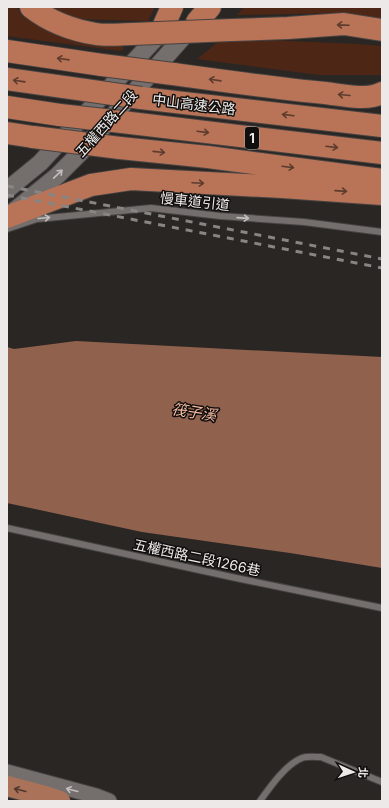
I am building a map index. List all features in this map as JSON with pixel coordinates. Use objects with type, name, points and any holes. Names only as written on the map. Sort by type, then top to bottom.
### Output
[{"type":"highway","points":[[31,7],[50,20],[62,25],[97,34],[288,28],[344,24],[382,30]]},
{"type":"highway","points":[[160,34],[172,7]]},
{"type":"highway","points":[[7,51],[279,89],[362,96],[377,96],[382,93]]},
{"type":"highway","name":"中山高速公路","points":[[7,79],[141,98],[382,126]]},
{"type":"highway","name":"中山高速公路","points":[[7,107],[60,115],[382,153]]},
{"type":"highway","points":[[7,133],[382,180]]},
{"type":"highway","points":[[7,217],[91,185],[131,180],[282,187],[382,194]]},
{"type":"highway","points":[[7,786],[60,801]]},
{"type":"main road","name":"五權西路二段","points":[[7,190],[40,163],[160,34],[181,7]]},
{"type":"main road","name":"五權西路二段","points":[[7,217],[57,176],[80,153],[205,12]]},
{"type":"street","points":[[7,772],[96,796],[109,801]]},
{"type":"lane","name":"慢車道引道","points":[[7,229],[37,218],[151,208],[220,216],[304,222],[382,232]]},
{"type":"lane","name":"五權西路二段1266巷","points":[[7,528],[382,608]]},
{"type":"lane","points":[[260,801],[286,769],[302,758],[314,756],[321,757],[382,782]]},
{"type":"shaded area","points":[[7,7],[16,7],[22,15],[49,31],[121,46],[124,49],[120,51],[7,36]]},
{"type":"shaded area","points":[[44,7],[155,7],[148,21],[74,19]]},
{"type":"shaded area","points":[[244,7],[382,7],[382,19],[340,13],[237,15]]},
{"type":"shaded area","points":[[223,38],[382,46],[382,75],[319,75],[197,59]]},
{"type":"water","name":"筏子溪","points":[[76,341],[382,357],[382,568],[142,532],[7,503],[7,347],[14,349]]},
{"type":"railway","points":[[7,186],[382,259]]},
{"type":"railway","points":[[7,195],[382,268]]}]
